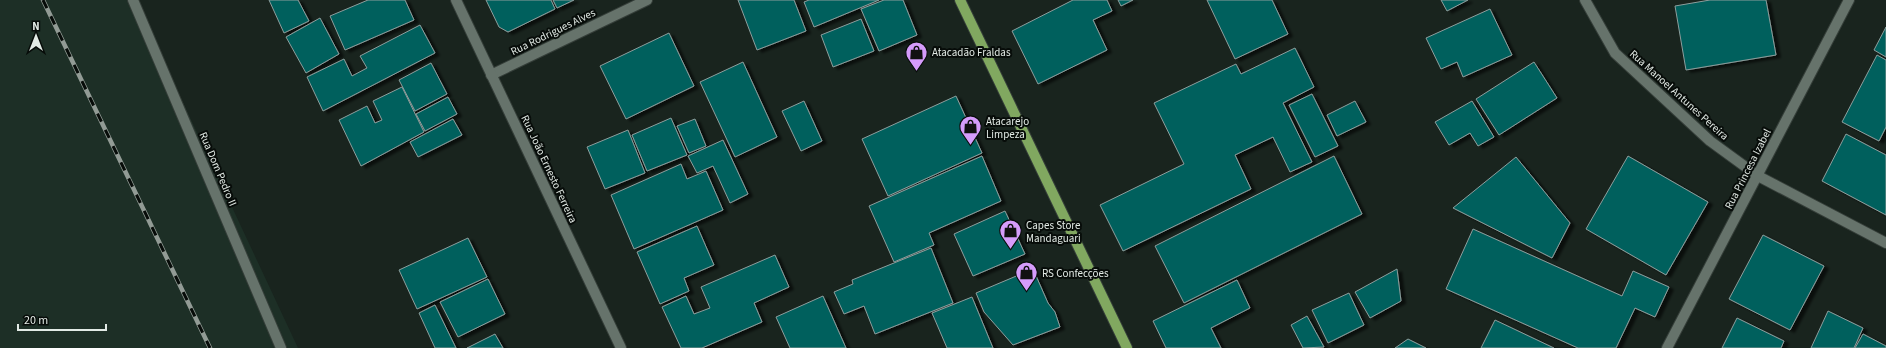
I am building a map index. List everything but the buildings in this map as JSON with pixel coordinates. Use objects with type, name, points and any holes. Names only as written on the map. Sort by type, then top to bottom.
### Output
[{"type":"main road","points":[[960,0],[1127,348]]},
{"type":"street","name":"Rua Dom Pedro II","points":[[133,0],[281,348]]},
{"type":"street","name":"Rua João Ernesto Ferreira","points":[[456,0],[621,348]]},
{"type":"street","name":"Rua Rodrigues Alves","points":[[491,75],[647,0]]},
{"type":"street","name":"Rua Manoel Antunes Pereira","points":[[1585,0],[1615,53],[1710,141],[1758,176],[1886,243]]},
{"type":"street","name":"Rua Princesa Izabel","points":[[1667,348],[1849,0]]},
{"type":"shaded area","points":[[0,0],[135,0],[298,348],[0,348]]},
{"type":"railway","points":[[43,0],[210,348]]},
{"type":"place","name":"Atacadão Fraldas","points":[[917,72]]},
{"type":"place","name":"Atacarejo Limpeza","points":[[970,146]]},
{"type":"place","name":"Capes Store Mandaguari","points":[[1011,250]]},
{"type":"place","name":"RS Confecções","points":[[1026,292]]}]
